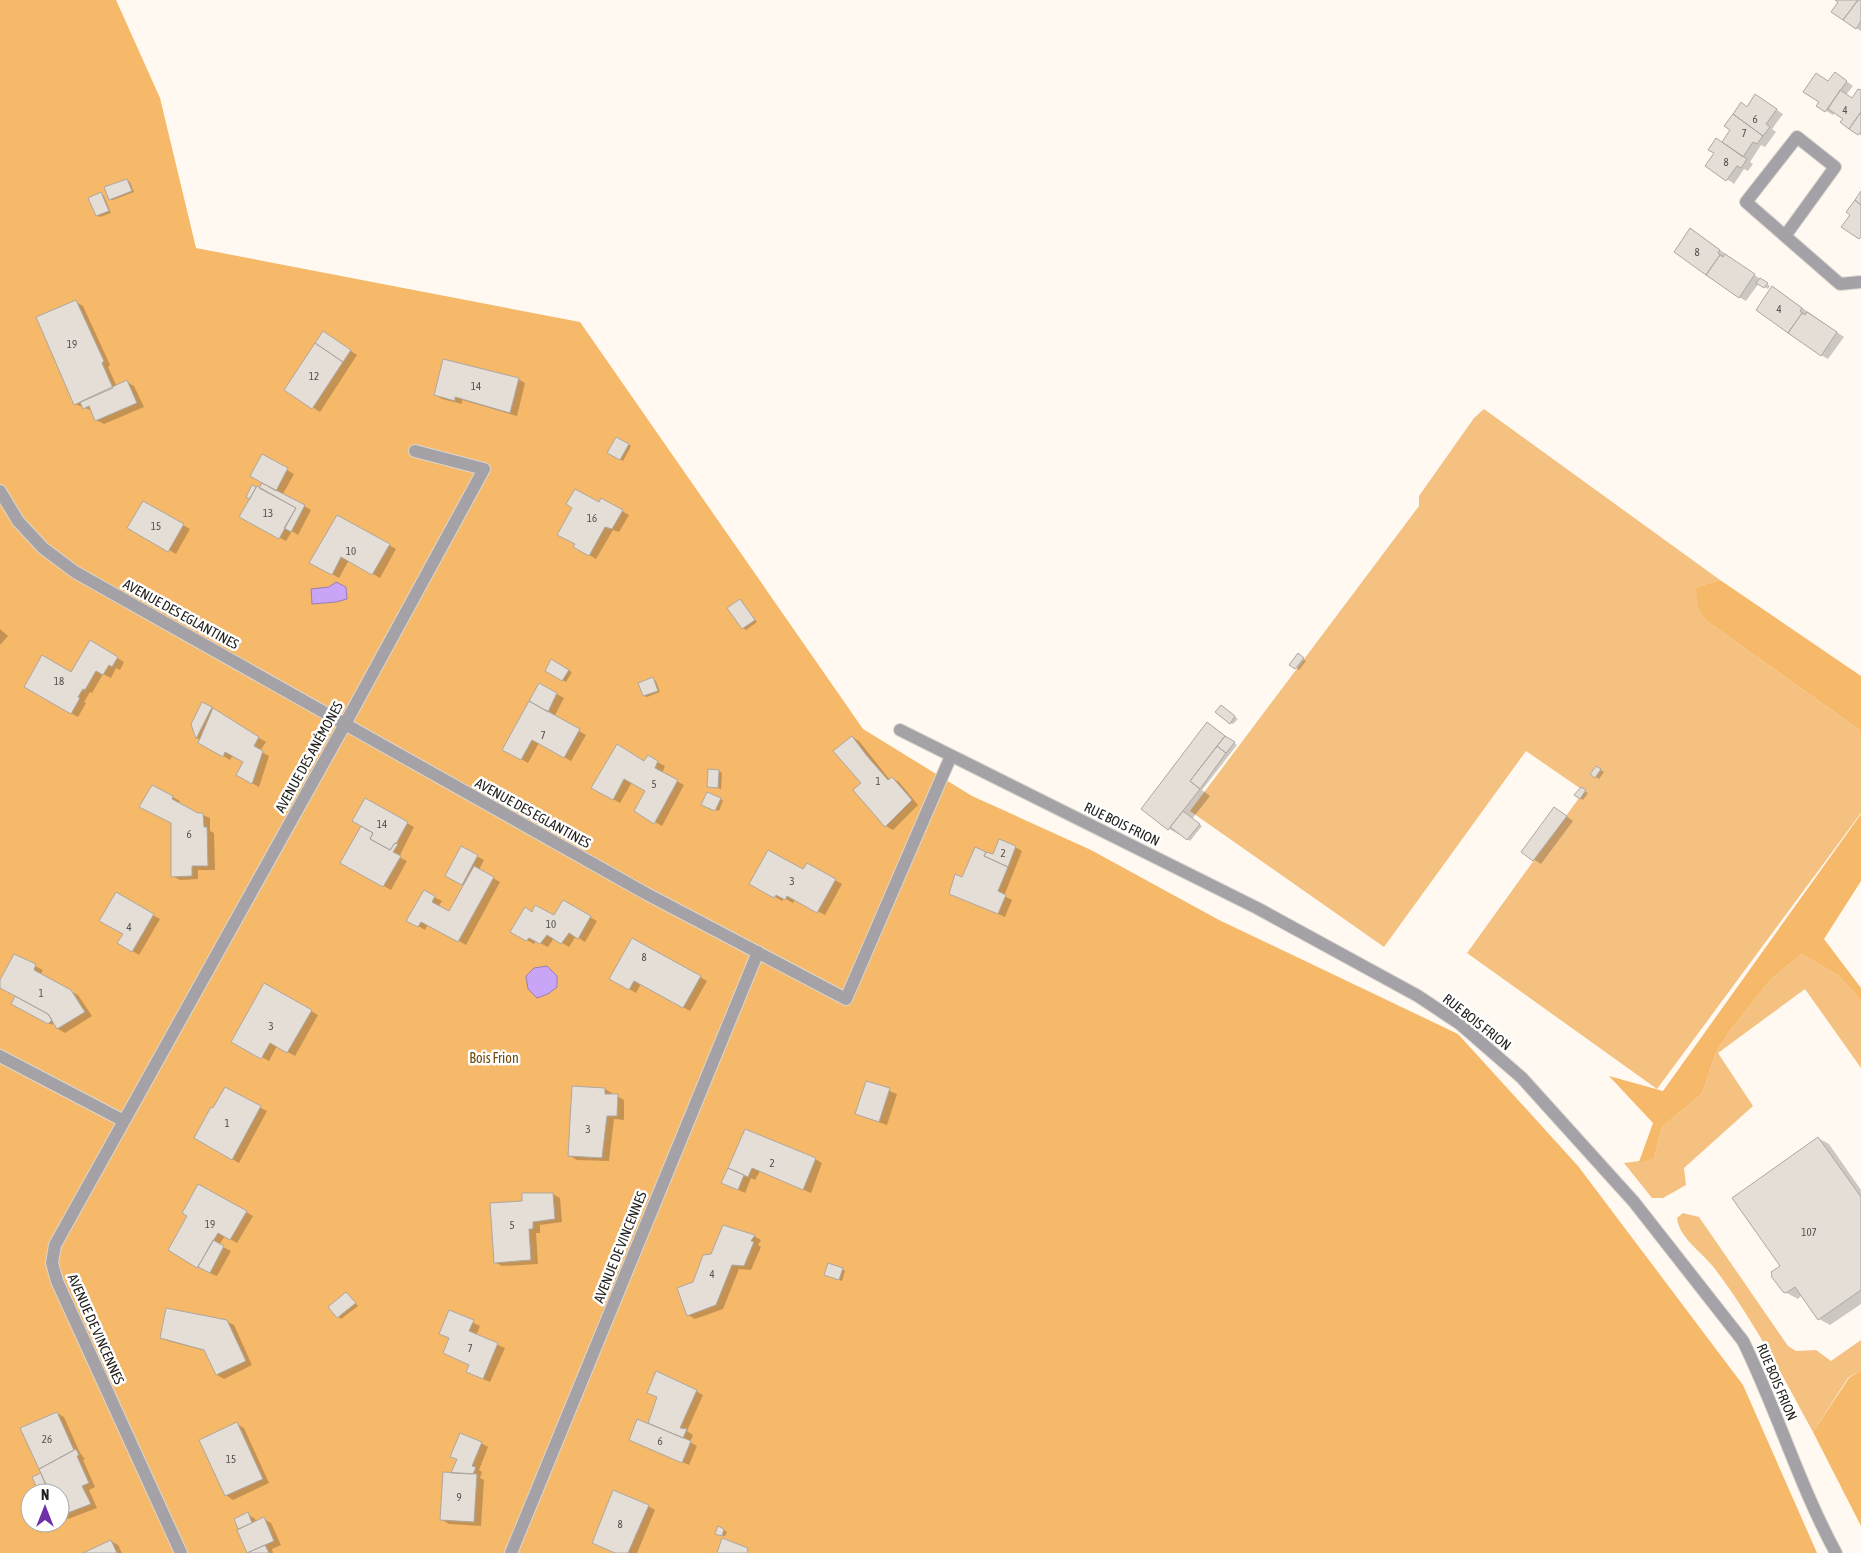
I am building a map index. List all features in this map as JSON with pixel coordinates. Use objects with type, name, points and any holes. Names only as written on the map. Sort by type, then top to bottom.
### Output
[{"type":"street","points":[[1785,236],[1835,167],[1797,137],[1746,202],[1840,284],[1861,282]]},
{"type":"street","name":"AVENUE DES ANÉMONES","points":[[124,1121],[345,724],[484,469],[415,451]]},
{"type":"street","name":"AVENUE DES EGLANTINES","points":[[0,491],[18,521],[43,548],[75,572],[645,893],[846,999],[951,756]]},
{"type":"street","name":"RUE BOIS FRION","points":[[900,730],[1266,913],[1418,996],[1460,1024],[1489,1048],[1522,1078],[1634,1202],[1743,1341],[1756,1367],[1819,1522],[1836,1553]]},
{"type":"street","name":"AVENUE DE VINCENNES","points":[[511,1553],[758,952]]},
{"type":"street","points":[[0,1056],[124,1121]]},
{"type":"street","name":"AVENUE DE VINCENNES","points":[[124,1121],[55,1245],[52,1262],[57,1281],[181,1553]]},
{"type":"shaded area","points":[[1484,409],[1720,580],[1696,587],[1708,622],[1861,731],[1861,813],[1657,1089],[1467,953],[1584,791],[1526,751],[1384,947],[1190,811],[1419,506],[1419,496],[1474,418]]},
{"type":"shaded area","points":[[336,582],[346,587],[347,599],[312,604],[311,589],[329,587]]},
{"type":"shaded area","points":[[1802,954],[1839,976],[1861,1001],[1861,1068],[1805,989],[1718,1053],[1753,1106],[1684,1168],[1686,1185],[1663,1198],[1652,1198],[1624,1163],[1654,1159],[1662,1127],[1702,1094],[1716,1052],[1732,1028],[1771,979]]},
{"type":"shaded area","points":[[547,966],[557,976],[557,987],[548,994],[537,998],[528,989],[526,976],[534,968]]},
{"type":"shaded area","points":[[1683,1213],[1699,1217],[1788,1346],[1796,1351],[1816,1350],[1831,1361],[1861,1340],[1861,1370],[1848,1378],[1813,1432],[1767,1349],[1729,1288],[1710,1263],[1682,1232],[1677,1218]]},
{"type":"green space","name":"Bois Frion","points":[[0,0],[116,0],[160,98],[196,248],[580,322],[863,729],[972,796],[1091,850],[1219,920],[1458,1034],[1578,1166],[1743,1385],[1817,1553],[0,1553]]},
{"type":"green space","points":[[1720,580],[1861,676],[1861,731],[1708,622],[1698,607],[1696,587]]},
{"type":"green space","points":[[1861,814],[1861,881],[1824,939],[1861,988],[1861,1001],[1839,976],[1802,954],[1771,979],[1732,1028],[1716,1052],[1702,1094],[1662,1127],[1654,1159],[1639,1162],[1653,1123],[1609,1076],[1663,1091]]},
{"type":"green space","points":[[1861,1370],[1861,1526],[1813,1432],[1849,1378]]},
{"type":"building","points":[[1835,0],[1858,0],[1843,20],[1831,12],[1838,2]]},
{"type":"building","points":[[1858,0],[1861,0],[1861,21],[1856,29],[1843,20]]},
{"type":"building","points":[[1835,72],[1847,81],[1825,112],[1816,106],[1819,102],[1803,92],[1816,73],[1828,81]]},
{"type":"building","points":[[1858,89],[1861,90],[1861,112],[1849,129],[1840,122],[1843,119],[1828,109],[1840,90],[1852,98]]},
{"type":"building","points":[[1755,94],[1777,109],[1766,124],[1770,127],[1763,136],[1733,114],[1741,102],[1747,107]]},
{"type":"building","points":[[1861,112],[1861,132],[1858,135],[1849,129]]},
{"type":"building","points":[[1733,114],[1763,136],[1757,144],[1753,142],[1743,157],[1722,142],[1730,130],[1724,126]]},
{"type":"building","points":[[1716,138],[1747,159],[1741,168],[1737,166],[1726,181],[1705,166],[1714,153],[1708,150]]},
{"type":"building","points":[[127,179],[132,191],[109,200],[104,187]]},
{"type":"building","points":[[1861,191],[1861,205],[1855,200]]},
{"type":"building","points":[[101,192],[109,211],[96,216],[88,198]]},
{"type":"building","points":[[1855,200],[1861,205],[1861,237],[1859,239],[1841,227],[1850,215],[1846,212]]},
{"type":"building","points":[[1690,228],[1720,250],[1718,253],[1720,255],[1706,275],[1674,252]]},
{"type":"building","points":[[1725,254],[1755,274],[1739,298],[1706,275],[1720,255],[1723,257]]},
{"type":"building","points":[[1760,278],[1768,283],[1764,288],[1756,283]]},
{"type":"building","points":[[1772,286],[1802,308],[1800,311],[1802,313],[1788,333],[1756,310]]},
{"type":"building","points":[[76,300],[104,361],[102,363],[113,388],[74,405],[36,317]]},
{"type":"building","points":[[1807,312],[1837,332],[1821,356],[1788,333],[1802,313],[1805,315]]},
{"type":"building","points":[[323,331],[351,350],[343,362],[315,343]]},
{"type":"building","points":[[315,343],[343,362],[312,409],[284,390]]},
{"type":"building","points":[[443,359],[519,378],[510,413],[455,397],[455,401],[434,395]]},
{"type":"building","points":[[127,380],[137,403],[95,421],[89,406],[83,409],[80,402]]},
{"type":"building","points":[[616,437],[629,444],[620,460],[607,453]]},
{"type":"building","points":[[262,454],[288,468],[276,491],[250,476]]},
{"type":"building","points":[[262,483],[305,505],[291,532],[284,528],[296,508],[259,488]]},
{"type":"building","points":[[252,485],[256,487],[250,499],[246,497]]},
{"type":"building","points":[[257,486],[296,508],[279,539],[239,517]]},
{"type":"building","points":[[575,489],[599,502],[601,498],[623,510],[612,529],[605,527],[589,556],[573,547],[575,544],[557,535],[572,508],[566,504]]},
{"type":"building","points":[[143,501],[184,524],[168,552],[127,528]]},
{"type":"building","points":[[337,515],[390,544],[372,575],[341,557],[332,575],[309,563]]},
{"type":"building","points":[[740,599],[755,620],[742,629],[727,608]]},
{"type":"building","points":[[90,640],[118,657],[112,667],[109,665],[103,675],[96,671],[85,690],[83,689],[78,697],[80,698],[71,714],[24,687],[42,655],[71,672]]},
{"type":"building","points":[[1298,653],[1304,658],[1295,669],[1289,665]]},
{"type":"building","points":[[551,659],[569,670],[562,681],[545,671]]},
{"type":"building","points":[[653,677],[658,691],[643,696],[638,683]]},
{"type":"building","points":[[539,683],[557,693],[548,712],[529,701]]},
{"type":"building","points":[[529,701],[580,729],[564,758],[532,740],[521,760],[502,750]]},
{"type":"building","points":[[202,702],[212,707],[196,739],[191,724]]},
{"type":"building","points":[[1221,705],[1235,716],[1230,724],[1215,712]]},
{"type":"building","points":[[213,708],[259,737],[254,746],[263,751],[252,784],[236,775],[243,762],[225,752],[223,757],[198,743]]},
{"type":"building","points":[[1207,722],[1225,736],[1190,781],[1200,789],[1168,830],[1141,809]]},
{"type":"building","points":[[852,736],[888,780],[892,777],[912,800],[885,827],[853,790],[861,783],[833,751]]},
{"type":"building","points":[[1225,736],[1235,742],[1226,753],[1217,746]]},
{"type":"building","points":[[617,744],[644,761],[648,755],[658,761],[655,768],[678,780],[654,824],[634,811],[645,791],[624,779],[613,800],[591,788]]},
{"type":"building","points":[[1217,746],[1226,753],[1200,789],[1190,781]]},
{"type":"building","points":[[1596,766],[1601,769],[1595,778],[1590,774]]},
{"type":"building","points":[[708,769],[719,770],[718,788],[707,787]]},
{"type":"building","points":[[152,785],[173,796],[172,799],[198,813],[203,813],[204,827],[207,827],[208,866],[192,866],[192,876],[171,877],[171,823],[139,807]]},
{"type":"building","points":[[1581,787],[1586,790],[1580,799],[1574,795]]},
{"type":"building","points":[[707,792],[721,798],[715,811],[701,805]]},
{"type":"building","points":[[365,798],[408,822],[396,844],[390,850],[370,839],[373,833],[352,821]]},
{"type":"building","points":[[1554,807],[1567,816],[1533,861],[1521,852]]},
{"type":"building","points":[[1183,811],[1200,824],[1187,840],[1170,827]]},
{"type":"building","points":[[361,826],[373,833],[370,839],[390,850],[395,843],[398,844],[393,852],[401,856],[383,887],[340,863]]},
{"type":"building","points":[[999,839],[1016,846],[1008,867],[984,856],[986,852],[993,854]]},
{"type":"building","points":[[461,846],[478,855],[462,885],[445,876]]},
{"type":"building","points":[[975,847],[986,852],[984,856],[1008,867],[998,891],[1006,895],[998,914],[949,894],[955,874],[962,877]]},
{"type":"building","points":[[768,850],[803,869],[807,863],[836,879],[817,913],[787,896],[785,900],[776,895],[774,898],[749,884]]},
{"type":"building","points":[[474,866],[494,877],[458,942],[421,922],[418,927],[406,921],[424,890],[435,896],[432,902],[449,911]]},
{"type":"building","points":[[116,892],[154,914],[132,952],[117,943],[123,934],[99,921]]},
{"type":"building","points":[[563,900],[591,916],[578,939],[569,933],[561,944],[547,935],[540,944],[529,938],[526,941],[510,932],[525,907],[532,912],[535,905],[554,915]]},
{"type":"building","points":[[632,938],[701,976],[683,1008],[634,981],[629,990],[609,979]]},
{"type":"building","points":[[14,954],[36,964],[34,970],[71,990],[85,1012],[57,1029],[48,1014],[0,988],[0,980]]},
{"type":"building","points":[[264,983],[312,1010],[287,1053],[270,1043],[261,1059],[231,1042]]},
{"type":"building","points":[[15,996],[48,1014],[52,1020],[48,1024],[11,1004]]},
{"type":"building","points":[[866,1081],[890,1088],[879,1122],[855,1114]]},
{"type":"building","points":[[572,1086],[605,1088],[605,1094],[618,1094],[617,1116],[607,1116],[602,1158],[568,1156]]},
{"type":"building","points":[[225,1087],[261,1106],[232,1160],[194,1138],[211,1107],[213,1108]]},
{"type":"building","points":[[745,1129],[816,1158],[803,1190],[752,1168],[748,1177],[728,1168]]},
{"type":"building","points":[[1818,1137],[1861,1197],[1861,1290],[1818,1320],[1795,1287],[1786,1293],[1783,1292],[1771,1276],[1771,1272],[1780,1266],[1732,1198]]},
{"type":"building","points":[[728,1168],[744,1175],[738,1190],[721,1183]]},
{"type":"building","points":[[198,1184],[247,1211],[230,1240],[218,1233],[197,1268],[168,1250],[187,1216],[182,1213]]},
{"type":"building","points":[[522,1193],[553,1193],[555,1219],[533,1222],[533,1229],[529,1229],[531,1260],[494,1263],[490,1203],[522,1201]]},
{"type":"building","points":[[723,1225],[755,1235],[751,1241],[754,1242],[744,1266],[732,1265],[716,1305],[687,1316],[677,1288],[693,1282],[703,1255],[711,1254]]},
{"type":"building","points":[[213,1240],[224,1246],[210,1273],[198,1267]]},
{"type":"building","points":[[828,1263],[843,1268],[839,1280],[824,1275]]},
{"type":"building","points":[[346,1292],[356,1303],[337,1318],[328,1307]]},
{"type":"building","points":[[166,1308],[227,1320],[246,1361],[216,1375],[204,1350],[160,1338]]},
{"type":"building","points":[[449,1310],[474,1320],[469,1331],[498,1343],[483,1379],[466,1372],[469,1365],[443,1353],[449,1338],[439,1334]]},
{"type":"building","points":[[656,1371],[697,1390],[680,1428],[687,1429],[683,1438],[648,1423],[657,1397],[647,1393]]},
{"type":"building","points":[[57,1412],[74,1450],[39,1469],[20,1428]]},
{"type":"building","points":[[637,1419],[691,1441],[682,1463],[629,1440]]},
{"type":"building","points":[[237,1422],[263,1479],[225,1496],[199,1440]]},
{"type":"building","points":[[460,1433],[482,1442],[472,1466],[476,1467],[473,1474],[451,1473],[457,1459],[450,1457]]},
{"type":"building","points":[[76,1449],[79,1455],[77,1456],[89,1483],[82,1486],[91,1504],[70,1512],[70,1483],[45,1483],[39,1469]]},
{"type":"building","points":[[443,1472],[477,1474],[474,1522],[440,1520]]},
{"type":"building","points":[[41,1473],[45,1483],[35,1483],[32,1477]]},
{"type":"building","points":[[613,1490],[649,1505],[628,1553],[615,1553],[592,1543]]},
{"type":"building","points":[[248,1512],[252,1523],[238,1529],[234,1519]]},
{"type":"building","points":[[264,1517],[274,1541],[247,1553],[237,1530]]},
{"type":"building","points":[[718,1526],[724,1529],[722,1536],[715,1534]]},
{"type":"building","points":[[722,1538],[748,1548],[747,1553],[717,1553]]},
{"type":"building","points":[[111,1540],[117,1553],[83,1553]]},
{"type":"building","points":[[265,1545],[269,1553],[247,1553]]}]
